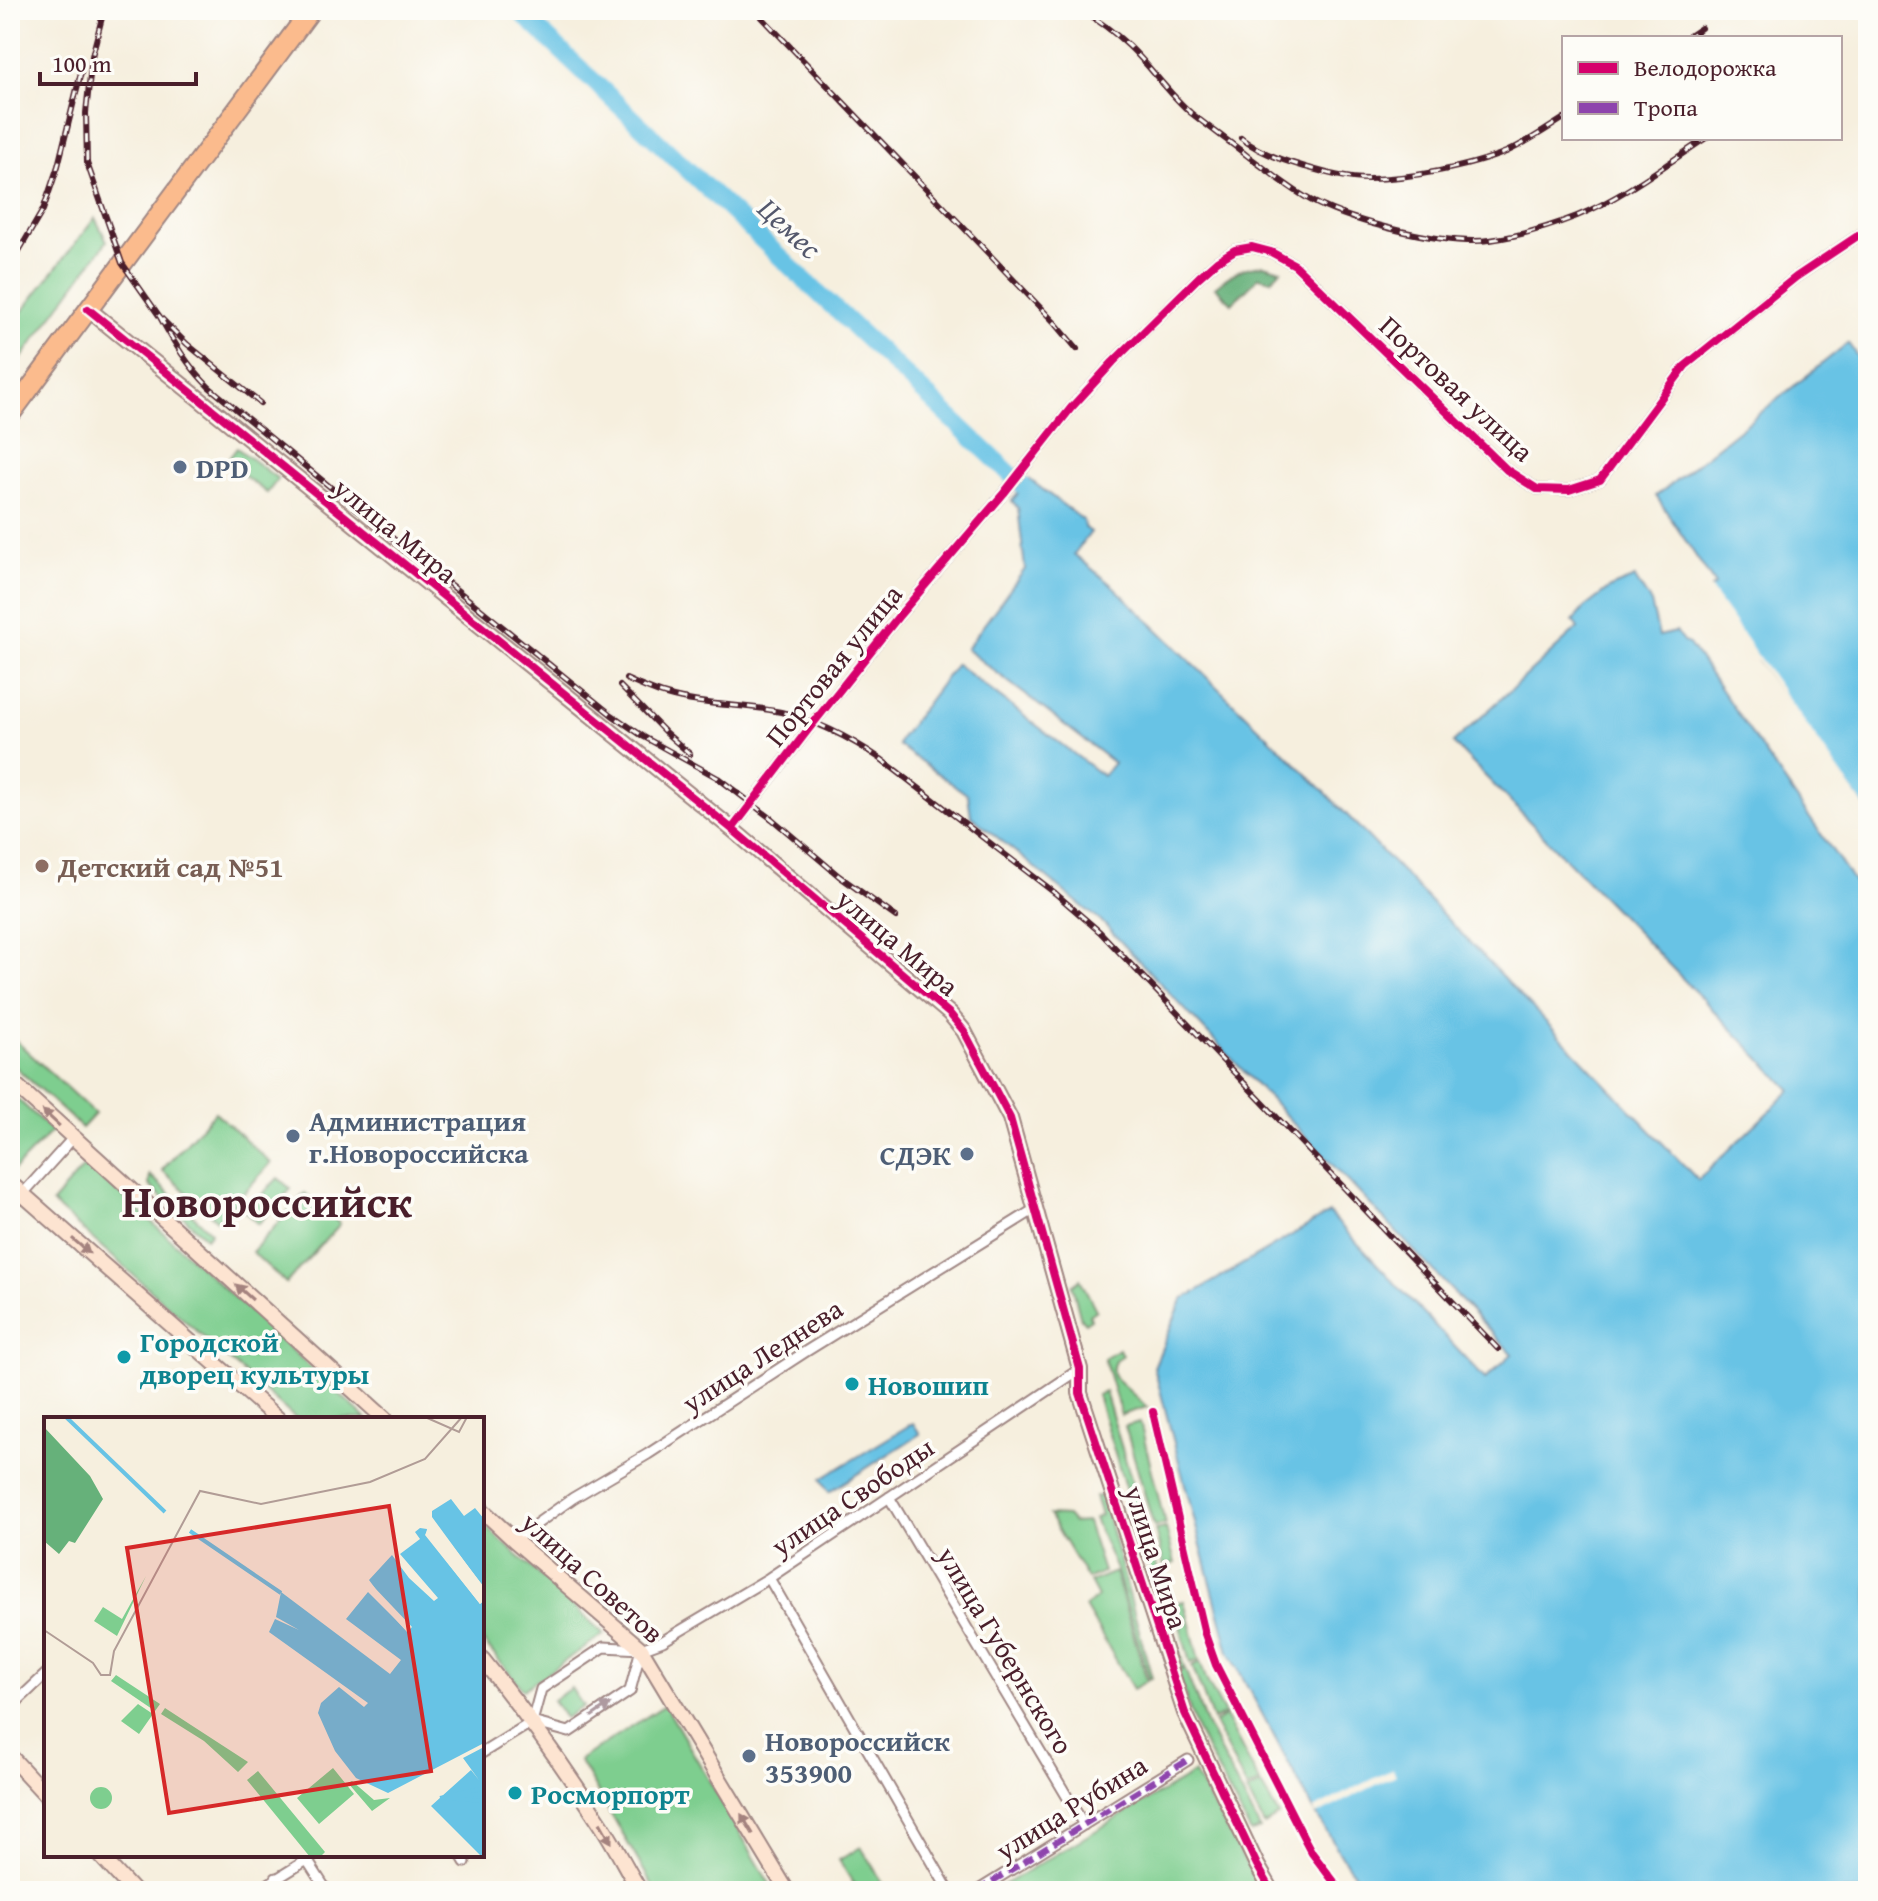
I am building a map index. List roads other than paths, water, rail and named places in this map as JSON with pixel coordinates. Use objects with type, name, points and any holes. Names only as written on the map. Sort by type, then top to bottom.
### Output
[{"type":"highway","points":[[10,415],[306,16]]},
{"type":"street","name":"Портовая улица","points":[[732,829],[888,629],[1004,493],[1071,408],[1199,277],[1235,250],[1252,247],[1271,252],[1295,265],[1507,470],[1537,489],[1569,490],[1600,480],[1685,366],[1796,277],[1868,229]]},
{"type":"street","name":"улица Мира","points":[[88,309],[732,829],[950,1014],[964,1031],[1010,1118],[1080,1369],[1080,1393],[1185,1713],[1272,1891]]},
{"type":"street","points":[[10,1080],[383,1417]]},
{"type":"street","points":[[10,1208],[73,1138]]},
{"type":"street","points":[[10,1183],[276,1417]]},
{"type":"street","name":"улица Леднева","points":[[514,1540],[573,1498],[648,1454],[1035,1209]]},
{"type":"street","name":"улица Свободы","points":[[532,1722],[541,1689],[604,1647],[641,1649],[663,1641],[769,1578],[1080,1369]]},
{"type":"street","name":"улица Губернского","points":[[889,1497],[1084,1825]]},
{"type":"street","name":"улица Советов","points":[[484,1512],[641,1649],[787,1891]]},
{"type":"street","points":[[769,1578],[949,1891]]},
{"type":"street","points":[[484,1752],[532,1722],[569,1732],[630,1691],[641,1649]]},
{"type":"street","points":[[484,1662],[532,1722],[601,1823],[640,1891]]},
{"type":"street","points":[[10,1708],[44,1676]]},
{"type":"street","points":[[10,1756],[44,1793]]},
{"type":"street","name":"улица Рубина","points":[[977,1891],[1188,1760]]},
{"type":"street","points":[[102,1857],[133,1891]]},
{"type":"street","points":[[257,1891],[311,1857],[327,1891]]},
{"type":"street","points":[[276,1878],[283,1891]]},
{"type":"water","points":[[1848,343],[1868,372],[1868,813],[1707,591],[1715,585],[1656,496]]},
{"type":"water","points":[[1029,479],[1083,520],[1084,527],[1091,532],[1074,554],[1114,587],[1322,789],[1698,1180],[1791,1090],[1453,743],[1578,628],[1573,621],[1584,608],[1610,588],[1635,578],[1651,603],[1659,636],[1676,632],[1683,642],[1689,644],[1864,896],[1868,894],[1868,1891],[1369,1891],[1348,1866],[1313,1809],[1229,1652],[1154,1367],[1182,1300],[1329,1213],[1485,1379],[1512,1354],[1104,924],[971,816],[968,795],[898,745],[956,664],[1103,776],[1114,763],[966,649],[1025,569],[1018,508],[1012,501]]},
{"type":"water","points":[[913,1423],[920,1434],[829,1492],[821,1479]]},
{"type":"waterway","name":"Цемес","points":[[518,10],[1023,486]]},
{"type":"railway","points":[[104,10],[92,56],[86,113],[87,163],[122,263],[160,317],[187,344],[260,403]]},
{"type":"railway","points":[[755,10],[1077,349]]},
{"type":"railway","points":[[1081,10],[1129,46],[1191,113],[1297,192],[1331,210],[1400,231],[1471,241],[1523,234],[1577,216],[1611,200],[1703,140]]},
{"type":"railway","points":[[1187,10],[1278,16],[1369,10]]},
{"type":"railway","points":[[1689,36],[1701,28]]},
{"type":"railway","points":[[10,266],[43,210],[58,166],[82,68]]},
{"type":"railway","points":[[1241,138],[1286,161],[1318,171],[1368,179],[1401,177],[1475,163],[1521,145],[1562,119]]},
{"type":"railway","points":[[160,317],[182,354],[209,387],[380,528],[612,715],[644,737],[718,778],[839,876],[896,917]]},
{"type":"railway","points":[[626,679],[680,699],[767,709],[808,720],[881,759],[1055,893],[1100,932],[1498,1349]]},
{"type":"railway","points":[[620,686],[690,754]]},
{"type":"place","name":"DPD","points":[[180,467]]},
{"type":"place","name":"Детский сад №51","points":[[42,866]]},
{"type":"place","name":"Администрация г.Новороссийска","points":[[293,1136]]},
{"type":"place","name":"СДЭК","points":[[967,1154]]},
{"type":"place","name":"Городской дворец культуры","points":[[124,1357]]},
{"type":"place","name":"Новошип","points":[[852,1384]]},
{"type":"place","name":"Новороссийск 353900","points":[[749,1756]]},
{"type":"place","name":"Росморпорт","points":[[515,1793]]},
{"type":"district","name":"Новороссийск","points":[[267,1201]]}]
